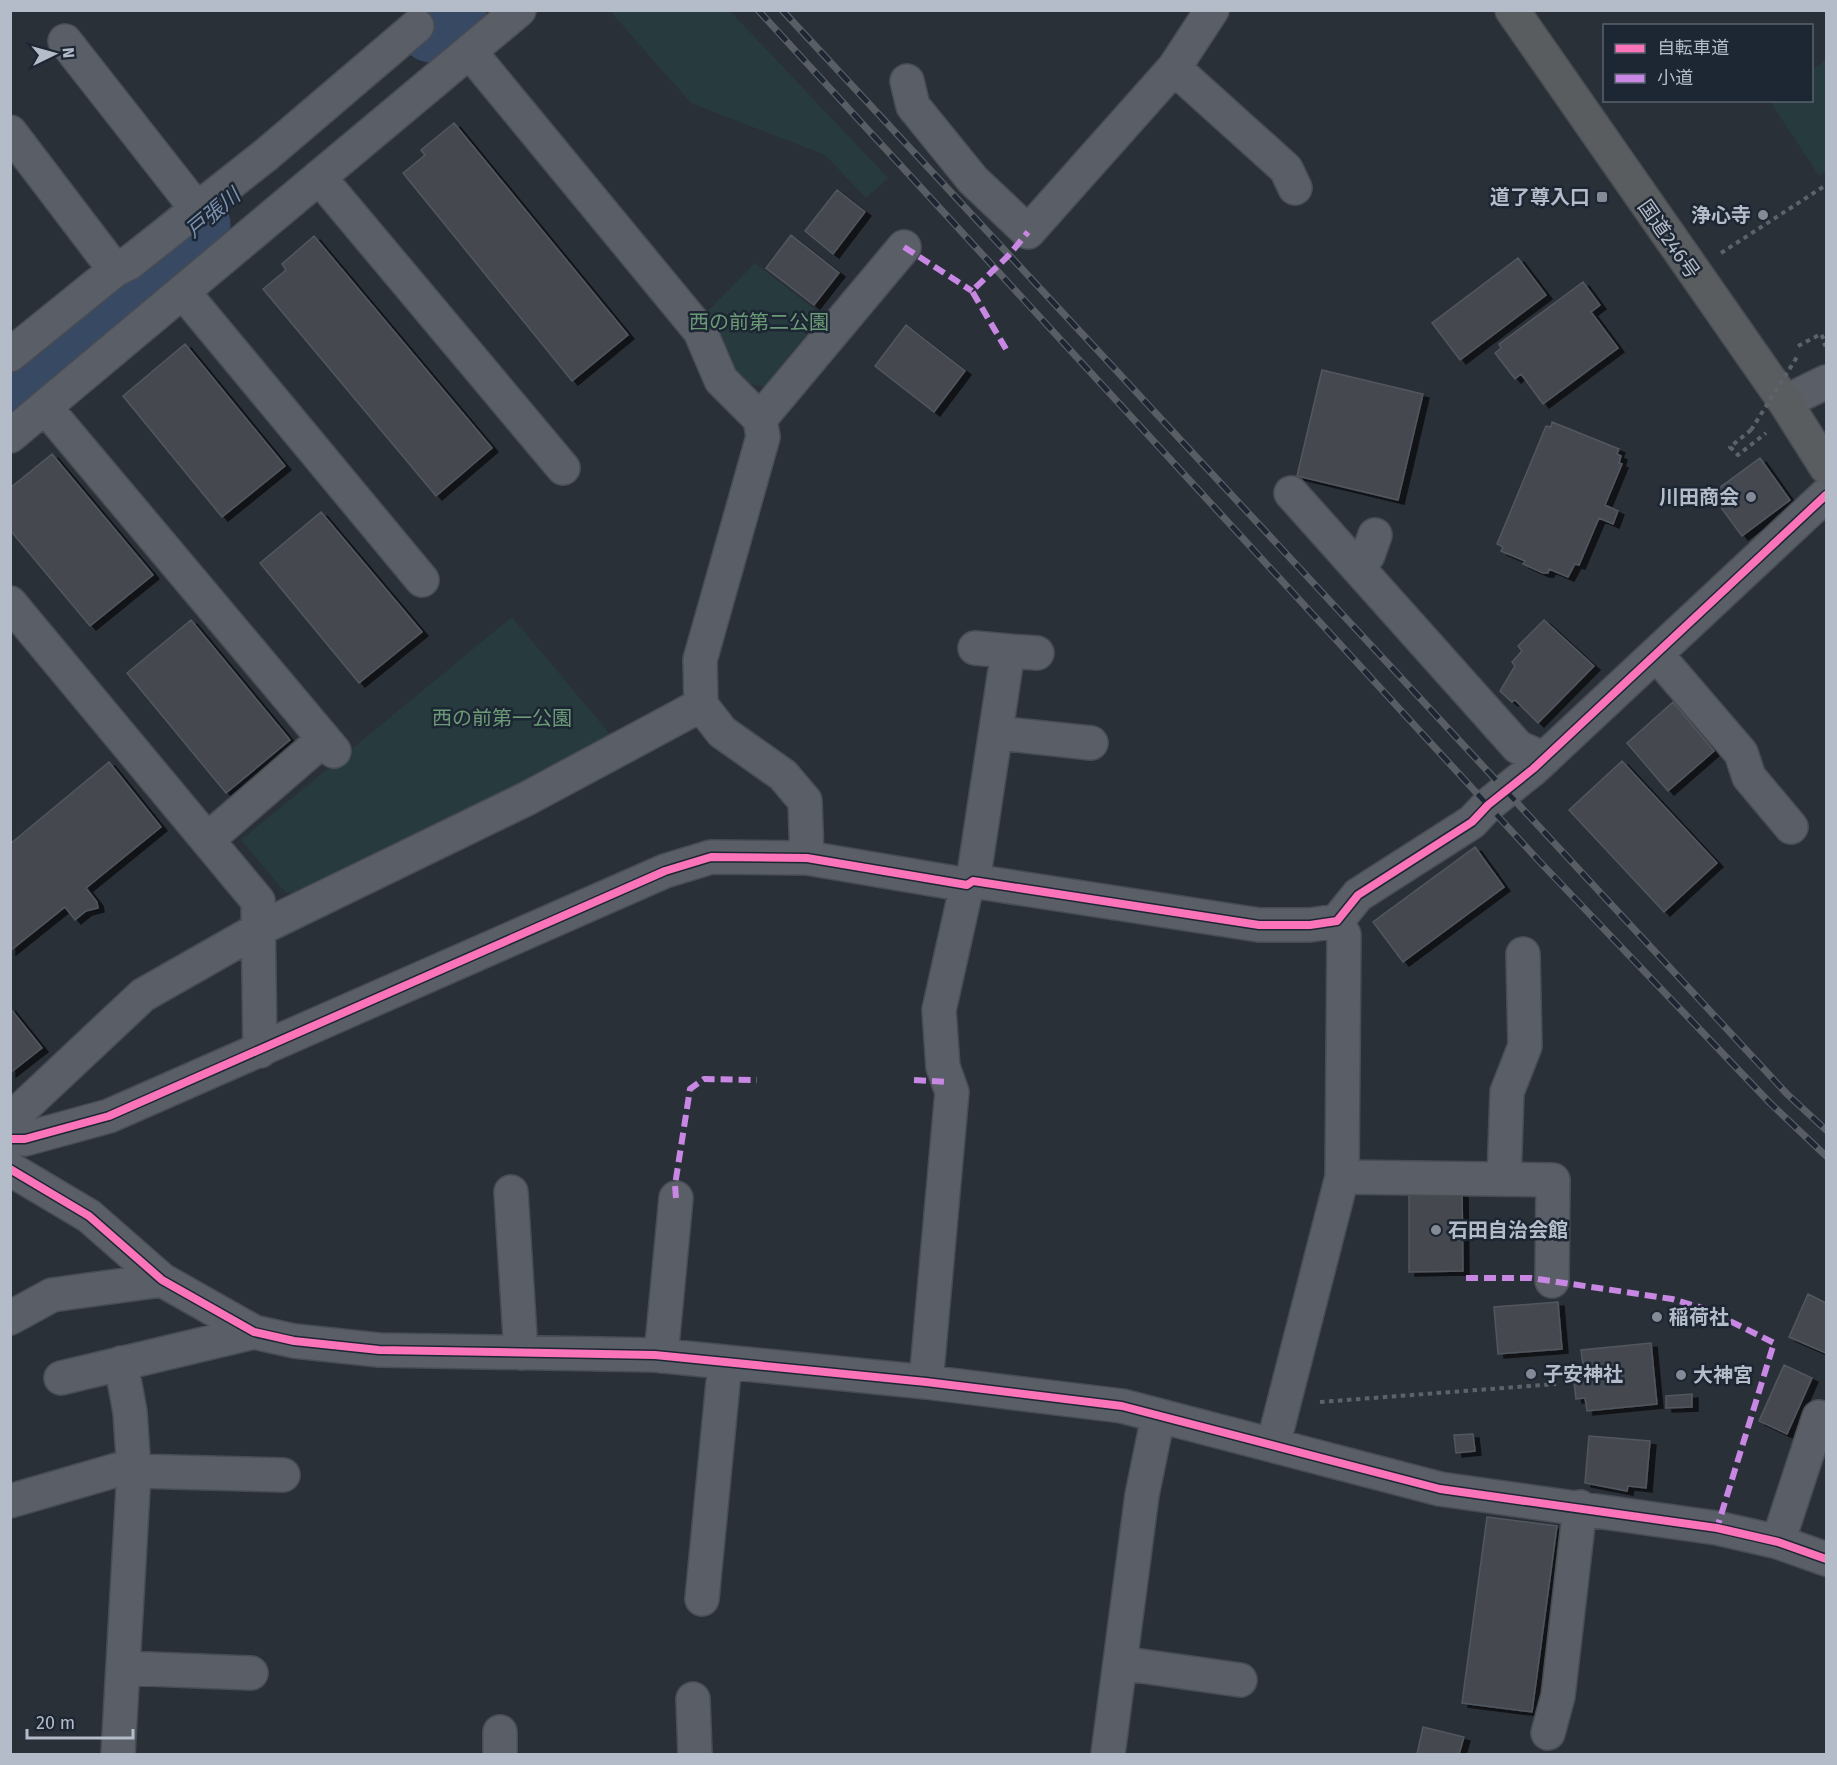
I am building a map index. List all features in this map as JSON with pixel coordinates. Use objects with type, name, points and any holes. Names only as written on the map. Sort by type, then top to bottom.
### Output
[{"type":"highway","name":"国道246号","points":[[1512,10],[1692,272],[1778,416],[1827,467]]},
{"type":"street","points":[[10,436],[519,10]]},
{"type":"street","points":[[907,81],[913,106],[973,180],[1028,232],[1174,68],[1212,10]]},
{"type":"street","points":[[10,355],[207,199],[410,19],[460,59],[700,331],[721,380],[760,419],[764,437],[700,660],[701,705],[722,732],[783,775],[805,801],[807,858]]},
{"type":"street","points":[[65,41],[207,199]]},
{"type":"street","points":[[1174,68],[1286,170],[1295,189]]},
{"type":"street","points":[[10,132],[115,270]]},
{"type":"street","points":[[319,177],[563,468]]},
{"type":"street","points":[[760,419],[904,247]]},
{"type":"street","points":[[183,292],[422,580]]},
{"type":"street","points":[[1778,416],[1827,382]]},
{"type":"street","points":[[45,407],[329,745],[207,840]]},
{"type":"street","points":[[1291,493],[1518,747],[1544,759]]},
{"type":"street","points":[[10,1139],[25,1139],[109,1116],[665,871],[711,857],[807,858],[1259,925],[1310,925],[1337,921],[1358,895],[1472,822],[1544,759],[1827,495]]},
{"type":"street","points":[[1357,567],[1368,555],[1375,535]]},
{"type":"street","points":[[10,603],[258,901],[261,928],[260,1051]]},
{"type":"street","points":[[926,1382],[952,1092],[943,1067],[939,1010],[970,883],[997,733],[1022,652],[975,648]]},
{"type":"street","points":[[1656,654],[1741,753],[1749,777],[1791,827]]},
{"type":"street","points":[[10,1120],[143,995],[261,928],[528,798],[701,705]]},
{"type":"street","points":[[997,733],[1071,749]]},
{"type":"street","points":[[1272,1445],[1342,1177],[1344,935],[1337,921]]},
{"type":"street","points":[[1504,1179],[1507,1092],[1525,1046],[1523,954]]},
{"type":"street","points":[[10,1169],[89,1216],[162,1280],[254,1332],[294,1341],[380,1350],[661,1356],[926,1382],[1122,1406],[1440,1489],[1717,1528],[1778,1542],[1827,1559]]},
{"type":"street","points":[[1342,1177],[1553,1180],[1552,1281]]},
{"type":"street","points":[[511,1192],[521,1353]]},
{"type":"street","points":[[661,1356],[676,1198]]},
{"type":"street","points":[[10,1318],[52,1295],[162,1280]]},
{"type":"street","points":[[61,1378],[254,1332]]},
{"type":"street","points":[[702,1599],[725,1362]]},
{"type":"street","points":[[118,1755],[134,1468],[130,1412],[121,1363]]},
{"type":"street","points":[[1108,1755],[1142,1495],[1158,1417]]},
{"type":"street","points":[[1778,1542],[1819,1417]]},
{"type":"street","points":[[10,1501],[134,1468],[283,1475]]},
{"type":"street","points":[[1548,1733],[1558,1696],[1580,1507]]},
{"type":"street","points":[[1120,1663],[1240,1680]]},
{"type":"street","points":[[123,1668],[251,1673]]},
{"type":"street","points":[[693,1699],[694,1755]]},
{"type":"path","points":[[1692,272],[1827,185]]},
{"type":"path","points":[[1797,346],[1821,334],[1826,344],[1817,348]]},
{"type":"path","points":[[1778,416],[1738,455],[1730,447],[1751,430],[1797,357],[1807,352]]},
{"type":"path","points":[[1282,1406],[1556,1384]]},
{"type":"green space","points":[[610,11],[730,11],[888,178],[866,198],[825,155],[691,103]]},
{"type":"green space","points":[[1826,60],[1826,171],[1819,176],[1771,102],[1813,102],[1813,69]]},
{"type":"green space","name":"西の前第二公園","points":[[755,263],[822,315],[764,386],[743,383],[705,314]]},
{"type":"green space","name":"西の前第一公園","points":[[512,617],[614,739],[300,895],[285,892],[241,840]]},
{"type":"building","points":[[454,123],[628,335],[572,381],[403,173],[425,155],[421,150]]},
{"type":"building","points":[[837,190],[865,212],[833,254],[805,231]]},
{"type":"building","points":[[791,235],[839,273],[814,305],[766,268]]},
{"type":"building","points":[[314,236],[492,448],[436,496],[263,289],[286,270],[282,264]]},
{"type":"building","points":[[1518,258],[1546,295],[1460,360],[1432,323]]},
{"type":"building","points":[[1583,282],[1600,305],[1591,312],[1618,348],[1543,404],[1521,374],[1515,379],[1495,353],[1501,348],[1499,344]]},
{"type":"building","points":[[906,325],[965,371],[934,412],[875,366]]},
{"type":"building","points":[[185,344],[285,466],[222,517],[123,396]]},
{"type":"building","points":[[1322,370],[1423,394],[1398,500],[1297,476]]},
{"type":"building","points":[[1552,422],[1619,449],[1617,454],[1621,456],[1619,463],[1622,464],[1605,505],[1618,511],[1613,524],[1599,518],[1579,565],[1575,564],[1568,577],[1549,569],[1548,573],[1543,573],[1523,564],[1525,561],[1501,551],[1503,547],[1497,544],[1546,426],[1551,427]]},
{"type":"building","points":[[52,454],[153,575],[90,626],[10,530],[10,488]]},
{"type":"building","name":"川田商会","points":[[1760,458],[1790,500],[1742,536],[1711,494]]},
{"type":"building","points":[[321,512],[422,632],[359,683],[260,563]]},
{"type":"building","points":[[191,620],[290,740],[226,793],[127,673]]},
{"type":"building","points":[[1544,620],[1594,666],[1538,723],[1515,700],[1512,702],[1500,691],[1515,666],[1512,662],[1522,651],[1518,646]]},
{"type":"building","points":[[1673,702],[1714,751],[1668,791],[1627,743]]},
{"type":"building","points":[[1622,761],[1717,863],[1664,912],[1569,810]]},
{"type":"building","points":[[109,762],[161,827],[86,888],[97,902],[98,908],[86,911],[75,920],[65,907],[10,951],[10,844]]},
{"type":"building","points":[[1475,847],[1504,887],[1403,962],[1373,922]]},
{"type":"building","points":[[10,1008],[42,1048],[10,1073]]},
{"type":"building","name":"石田自治会館","points":[[1409,1189],[1462,1189],[1463,1271],[1409,1272]]},
{"type":"building","points":[[1808,1294],[1826,1303],[1826,1353],[1789,1337]]},
{"type":"building","points":[[1558,1302],[1562,1349],[1498,1354],[1494,1307]]},
{"type":"building","points":[[1651,1343],[1657,1404],[1587,1411],[1585,1398],[1576,1399],[1572,1366],[1583,1365],[1581,1350]]},
{"type":"building","points":[[1784,1365],[1812,1378],[1787,1434],[1759,1421]]},
{"type":"building","points":[[1692,1394],[1692,1407],[1666,1408],[1666,1396]]},
{"type":"building","points":[[1473,1434],[1475,1451],[1456,1453],[1454,1435]]},
{"type":"building","points":[[1589,1436],[1650,1441],[1646,1488],[1628,1486],[1627,1491],[1585,1483]]},
{"type":"building","points":[[1487,1517],[1557,1526],[1532,1712],[1462,1703]]},
{"type":"building","points":[[1423,1727],[1464,1737],[1459,1754],[1417,1754]]},
{"type":"waterway","name":"戸張川","points":[[431,31],[455,10]]},
{"type":"waterway","name":"戸張川","points":[[10,381],[199,224]]},
{"type":"railway","points":[[758,10],[1539,861],[1770,1103],[1826,1156]]},
{"type":"railway","points":[[782,10],[1787,1094],[1826,1130]]},
{"type":"marked path","points":[[1006,349],[972,291],[1009,255],[1028,232]]},
{"type":"marked path","points":[[904,247],[972,291]]},
{"type":"marked path","points":[[676,1198],[675,1185],[690,1089],[704,1079],[757,1080]]},
{"type":"marked path","points":[[914,1080],[948,1082]]},
{"type":"marked path","points":[[1466,1278],[1531,1278],[1672,1299],[1706,1309],[1774,1343],[1717,1528]]},
{"type":"cycle path","points":[[10,1139],[25,1139],[109,1116],[665,871],[711,857],[807,858],[967,885],[973,881],[1259,925],[1310,925],[1337,921],[1358,895],[1472,822],[1488,805],[1533,769],[1826,495]]},
{"type":"cycle path","points":[[10,1169],[89,1216],[162,1280],[254,1332],[294,1341],[379,1350],[655,1355],[926,1382],[1122,1406],[1440,1489],[1717,1528],[1778,1542],[1826,1559]]},
{"type":"place","name":"道了尊入口","points":[[1602,197]]},
{"type":"place","name":"浄心寺","points":[[1763,215]]},
{"type":"place","name":"川田商会","points":[[1751,497]]},
{"type":"place","name":"石田自治会館","points":[[1436,1230]]},
{"type":"place","name":"稲荷社","points":[[1657,1317]]},
{"type":"place","name":"子安神社","points":[[1531,1374]]},
{"type":"place","name":"大神宮","points":[[1681,1375]]}]
